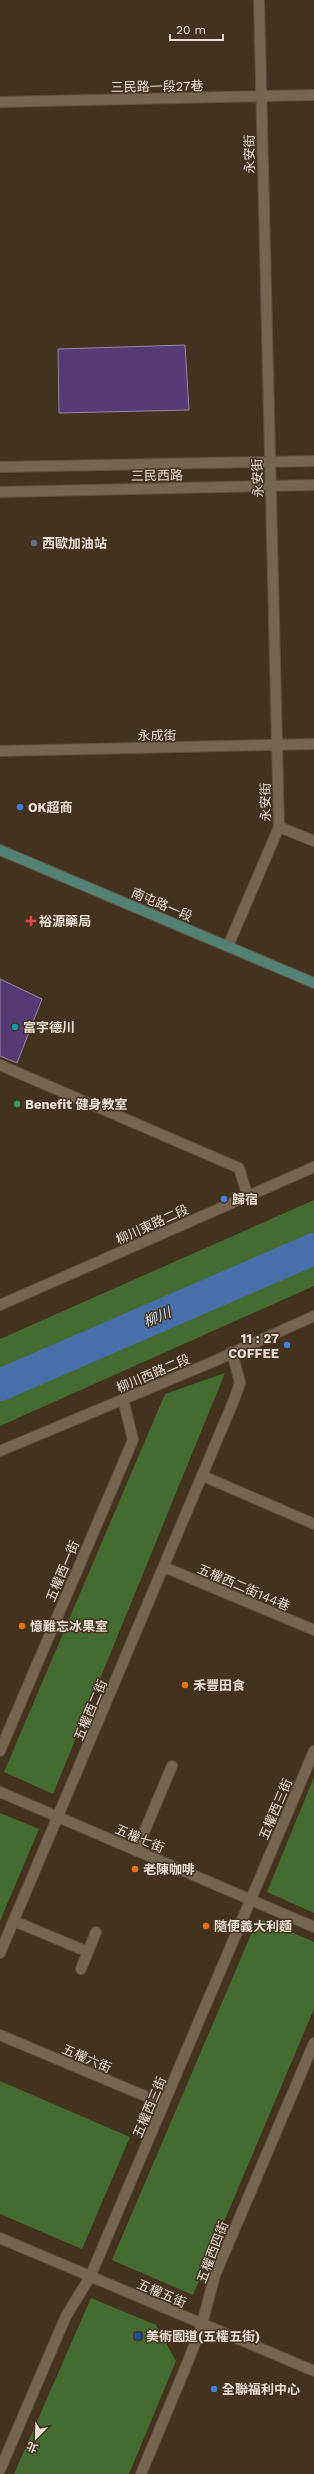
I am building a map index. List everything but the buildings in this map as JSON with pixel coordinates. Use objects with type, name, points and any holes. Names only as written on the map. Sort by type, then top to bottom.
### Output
[{"type":"main road","name":"南屯路一段","points":[[0,850],[314,983]]},
{"type":"street","name":"永安街","points":[[228,946],[278,827],[259,0]]},
{"type":"street","name":"三民路一段27巷","points":[[0,102],[314,95]]},
{"type":"street","name":"三民西路","points":[[0,467],[314,461]]},
{"type":"street","name":"三民西路","points":[[0,492],[314,485]]},
{"type":"street","name":"永成街","points":[[0,751],[314,744]]},
{"type":"street","points":[[278,827],[314,842]]},
{"type":"street","points":[[0,1065],[239,1168],[248,1197]]},
{"type":"street","name":"柳川東路二段","points":[[0,1305],[314,1167]]},
{"type":"street","name":"柳川西路二段","points":[[0,1451],[314,1316]]},
{"type":"street","name":"五權西二街","points":[[0,1953],[203,1476],[240,1383],[232,1352]]},
{"type":"street","name":"五權西一街","points":[[0,1751],[133,1440],[123,1399]]},
{"type":"street","points":[[203,1476],[314,1524]]},
{"type":"street","name":"五權西二街144巷","points":[[164,1567],[314,1630]]},
{"type":"street","name":"五權西三街","points":[[0,2470],[66,2316],[90,2276],[314,1751]]},
{"type":"street","points":[[136,1850],[172,1766]]},
{"type":"street","name":"五權七街","points":[[0,1792],[314,1927]]},
{"type":"street","points":[[14,1921],[88,1952]]},
{"type":"street","points":[[81,1969],[96,1932]]},
{"type":"street","name":"五權六街","points":[[0,2035],[164,2104]]},
{"type":"street","name":"五權西四街","points":[[141,2474],[202,2324],[215,2275],[314,2043]]},
{"type":"street","name":"五權五街","points":[[0,2238],[314,2371]]},
{"type":"green space","points":[[314,1200],[314,1286],[0,1426],[0,1339]]},
{"type":"green space","points":[[225,1373],[53,1794],[4,1772],[165,1394]]},
{"type":"green space","points":[[314,1777],[314,1913],[267,1892]]},
{"type":"green space","points":[[0,1813],[39,1829],[0,1921]]},
{"type":"green space","points":[[258,1918],[314,1942],[314,2009],[193,2295],[112,2260]]},
{"type":"green space","points":[[0,2081],[130,2137],[82,2249],[0,2214]]},
{"type":"green space","points":[[91,2298],[156,2325],[176,2361],[129,2474],[14,2474]]},
{"type":"waterway","name":"柳川","points":[[0,1385],[314,1249]]},
{"type":"place","name":"西歐加油站","points":[[34,543]]},
{"type":"place","name":"OK超商","points":[[20,807]]},
{"type":"place","name":"裕源藥局","points":[[31,921]]},
{"type":"place","name":"富宇德川","points":[[15,1027]]},
{"type":"place","name":"Benefit 健身教室","points":[[17,1104]]},
{"type":"place","name":"歸宿","points":[[224,1199]]},
{"type":"place","name":"11 : 27 COFFEE","points":[[287,1345]]},
{"type":"place","name":"憶難忘冰果室","points":[[22,1626]]},
{"type":"place","name":"禾豐田食","points":[[185,1685]]},
{"type":"place","name":"老陳咖啡","points":[[135,1869]]},
{"type":"place","name":"隨便義大利麵","points":[[206,1926]]},
{"type":"place","name":"美術園道(五權五街)","points":[[138,2336]]},
{"type":"place","name":"全聯福利中心","points":[[214,2389]]}]
